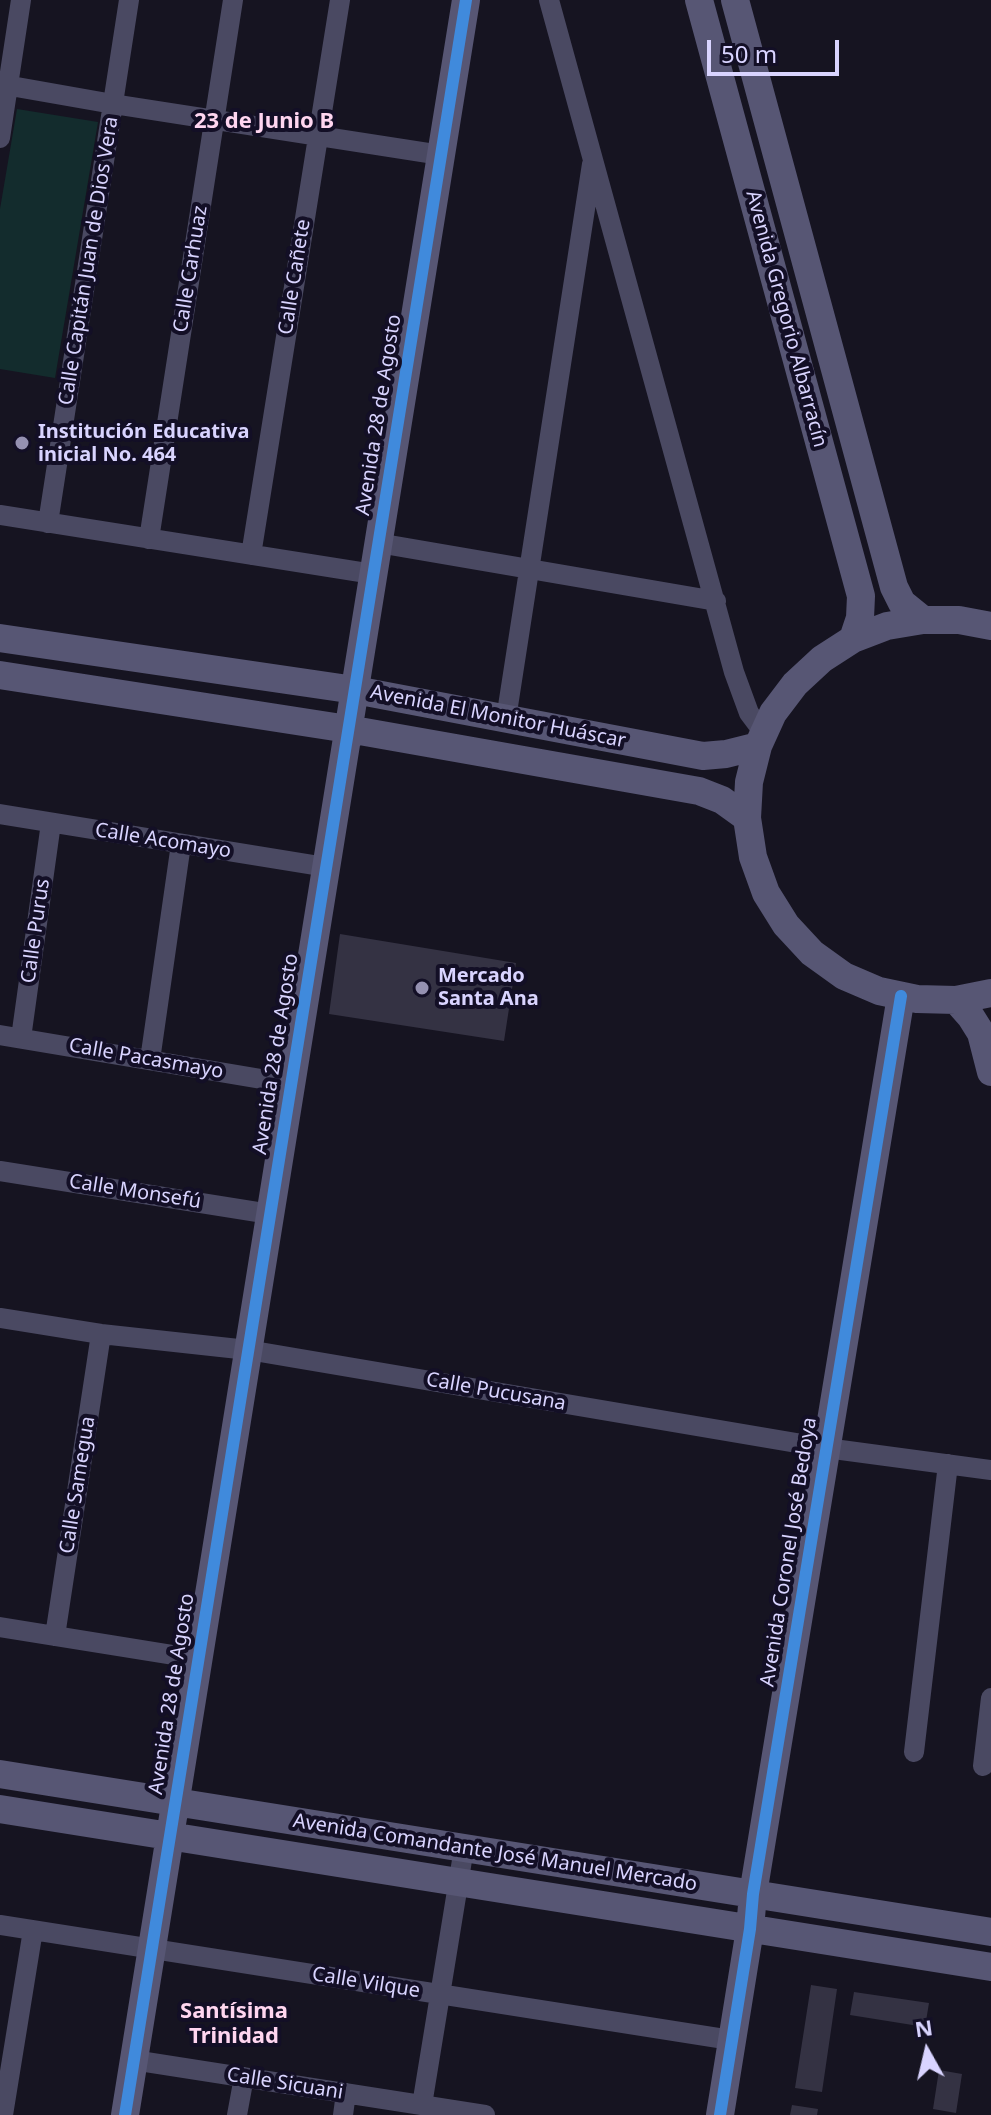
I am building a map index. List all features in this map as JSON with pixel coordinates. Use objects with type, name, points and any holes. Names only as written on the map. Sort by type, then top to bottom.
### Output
[{"type":"street","points":[[0,138],[4,85],[21,0]]},
{"type":"street","name":"Calle Capitán Juan de Dios Vera","points":[[48,523],[129,0]]},
{"type":"street","name":"Calle Carhuaz","points":[[149,539],[233,0]]},
{"type":"street","name":"Calle Cañete","points":[[251,555],[340,0]]},
{"type":"street","name":"Avenida 28 de Agosto","points":[[125,2115],[466,0]]},
{"type":"street","points":[[549,0],[734,672],[761,740]]},
{"type":"street","name":"Avenida Gregorio Albarracín","points":[[699,0],[861,596],[860,618],[853,639]]},
{"type":"street","name":"Avenida Gregorio Albarracín","points":[[735,0],[894,587],[902,603],[923,620]]},
{"type":"street","points":[[4,85],[441,155]]},
{"type":"street","points":[[506,719],[593,156]]},
{"type":"street","points":[[0,515],[373,574]]},
{"type":"street","points":[[378,543],[716,601]]},
{"type":"street","points":[[991,626],[959,620],[923,620],[887,626],[853,639],[822,659],[795,684],[773,713],[761,740],[749,782],[747,818],[753,857],[766,893],[786,925],[812,953],[844,976],[879,991],[917,999],[956,1000],[991,993]]},
{"type":"street","name":"Avenida El Monitor Huáscar","points":[[0,638],[355,690],[703,756],[726,754],[761,740]]},
{"type":"street","name":"Avenida El Monitor Huáscar","points":[[0,675],[348,729],[699,791],[722,800],[747,818]]},
{"type":"street","name":"Calle Acomayo","points":[[0,814],[326,867]]},
{"type":"street","name":"Calle Purus","points":[[21,1038],[51,823]]},
{"type":"street","points":[[150,1060],[181,844]]},
{"type":"street","name":"Avenida Coronel José Bedoya","points":[[720,2115],[753,1894],[901,996]]},
{"type":"street","points":[[956,1000],[981,1033],[991,1072]]},
{"type":"street","name":"Calle Pacasmayo","points":[[0,1035],[291,1084]]},
{"type":"street","name":"Calle Monsefú","points":[[0,1171],[270,1214]]},
{"type":"street","name":"Calle Pucusana","points":[[0,1318],[101,1334],[248,1350],[826,1448],[991,1470]]},
{"type":"street","name":"Calle Samegua","points":[[55,1636],[101,1334]]},
{"type":"street","points":[[914,1752],[948,1464]]},
{"type":"street","points":[[0,1627],[198,1659]]},
{"type":"street","points":[[983,1766],[991,1698]]},
{"type":"street","name":"Avenida Comandante José Manuel Mercado","points":[[0,1774],[991,1932]]},
{"type":"street","name":"Avenida Comandante José Manuel Mercado","points":[[0,1809],[991,1967]]},
{"type":"street","points":[[422,2105],[464,1848]]},
{"type":"street","name":"Calle Vilque","points":[[0,1925],[731,2040]]},
{"type":"street","points":[[3,2115],[33,1930]]},
{"type":"street","name":"Calle Sicuani","points":[[133,2060],[485,2115]]},
{"type":"street","points":[[237,2115],[244,2077]]},
{"type":"street","points":[[343,2115],[346,2093]]},
{"type":"green space","points":[[17,109],[98,122],[55,378],[0,369],[0,209]]},
{"type":"building","name":"Mercado Santa Ana","points":[[340,934],[516,963],[504,1041],[329,1014]]},
{"type":"building","points":[[811,1985],[837,1989],[822,2092],[795,2088]]},
{"type":"building","points":[[854,1992],[929,2003],[925,2027],[850,2015]]},
{"type":"building","points":[[939,2070],[962,2074],[956,2113],[933,2109]]},
{"type":"building","points":[[792,2105],[818,2109],[817,2115],[790,2115]]},
{"type":"cycle path","points":[[125,2115],[466,0]]},
{"type":"cycle path","points":[[720,2115],[753,1894],[901,996]]},
{"type":"place","name":"Institución Educativa inicial No. 464","points":[[22,443]]},
{"type":"place","name":"Mercado Santa Ana","points":[[422,988]]},
{"type":"district","name":"23 de Junio B","points":[[264,122]]},
{"type":"district","name":"Santísima Trinidad","points":[[234,2024]]}]
